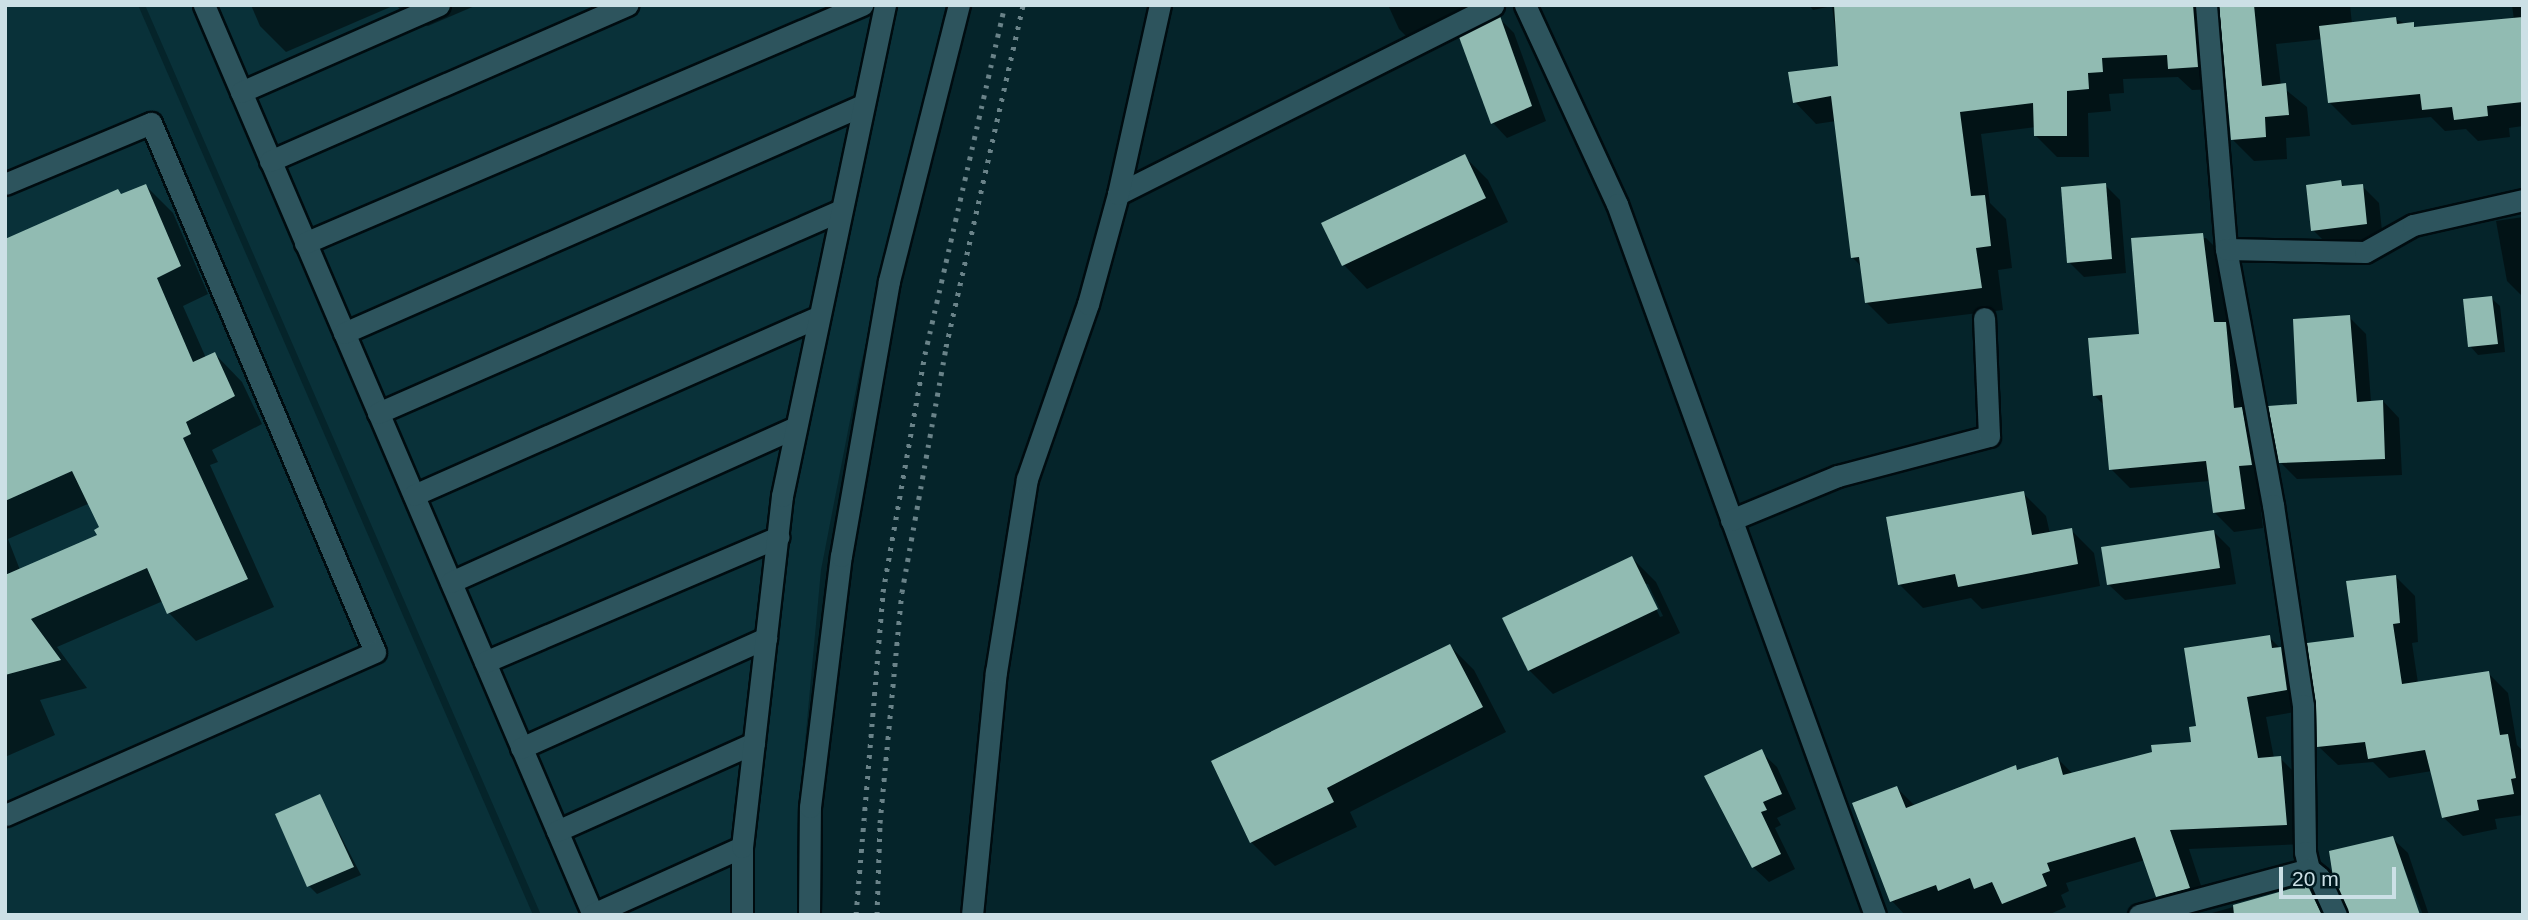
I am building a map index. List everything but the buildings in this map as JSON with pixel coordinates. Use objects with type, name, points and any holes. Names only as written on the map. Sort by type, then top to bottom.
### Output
[{"type":"street","points":[[204,5],[593,914],[742,847]]},
{"type":"street","points":[[241,92],[439,5]]},
{"type":"street","points":[[270,161],[627,5]]},
{"type":"street","points":[[306,243],[862,5]]},
{"type":"street","points":[[742,915],[742,847],[778,537],[796,428],[839,211],[885,5]]},
{"type":"street","points":[[809,915],[810,807],[841,556],[889,281],[959,5]]},
{"type":"street","points":[[972,915],[996,672],[1027,479],[1088,304],[1118,194],[1160,5]]},
{"type":"street","points":[[1118,194],[1493,5]]},
{"type":"street","points":[[1525,5],[1617,204],[1875,915]]},
{"type":"street","points":[[2206,5],[2226,249],[2273,505],[2303,705],[2309,869],[2319,877],[2336,915]]},
{"type":"street","points":[[344,333],[863,105]]},
{"type":"street","points":[[5,184],[151,122],[375,652],[5,815]]},
{"type":"street","points":[[2226,249],[2365,252],[2413,225],[2523,200]]},
{"type":"street","points":[[378,413],[839,211]]},
{"type":"street","points":[[414,495],[818,317]]},
{"type":"street","points":[[1731,520],[1838,476],[1989,436],[1984,318]]},
{"type":"street","points":[[451,582],[796,428]]},
{"type":"street","points":[[485,662],[778,537]]},
{"type":"street","points":[[521,748],[766,638]]},
{"type":"street","points":[[557,831],[754,743]]},
{"type":"street","points":[[2138,915],[2309,869]]},
{"type":"shaded area","points":[[5,5],[138,5],[533,915],[5,915]]},
{"type":"shaded area","points":[[145,5],[946,5],[860,369],[821,570],[798,819],[797,915],[541,915]]},
{"type":"railway","points":[[856,915],[883,592],[925,354],[1005,5]]},
{"type":"railway","points":[[877,915],[880,823],[902,592],[946,347],[1023,5]]}]
